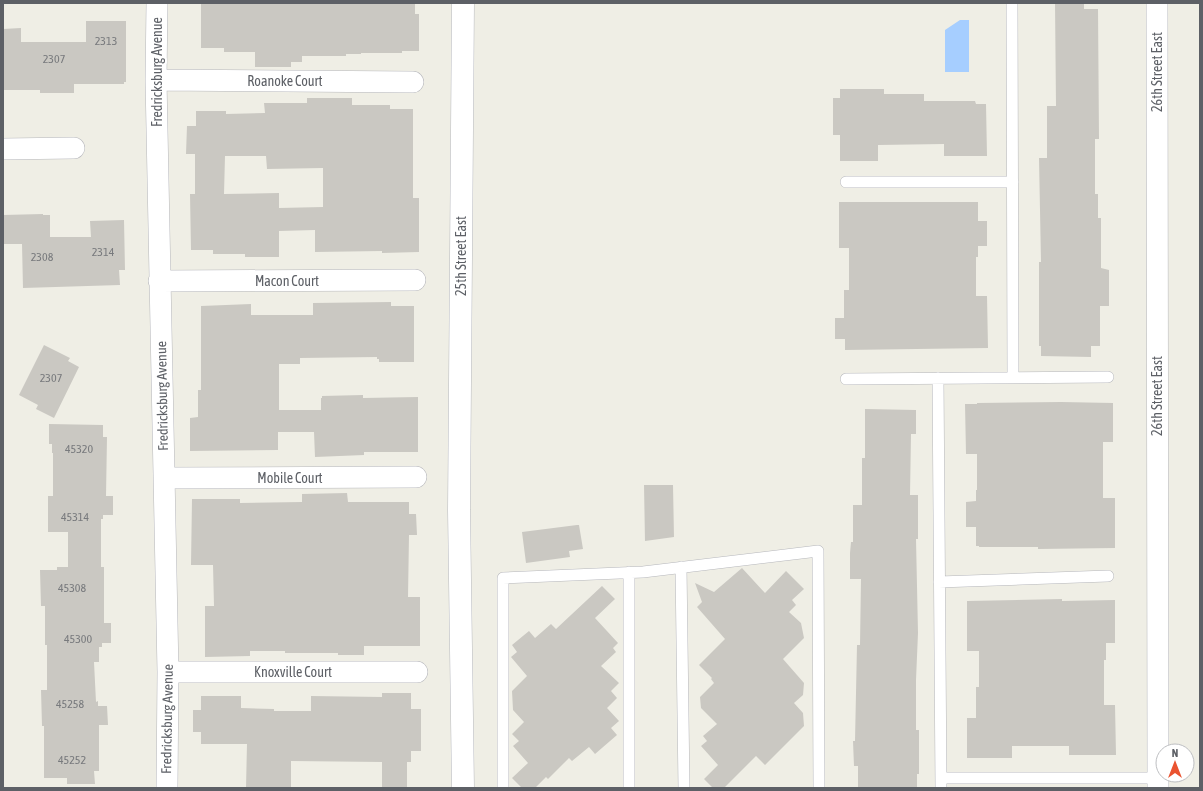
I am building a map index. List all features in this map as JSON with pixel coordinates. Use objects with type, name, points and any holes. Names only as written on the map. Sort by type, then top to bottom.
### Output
[{"type":"street","name":"Fredricksburg Avenue","points":[[157,3],[156,80],[159,281],[168,672],[167,788]]},
{"type":"street","name":"25th Street East","points":[[463,3],[459,510],[463,788]]},
{"type":"street","name":"26th Street East","points":[[1157,3],[1158,743]]},
{"type":"street","name":"Roanoke Court","points":[[156,80],[413,82]]},
{"type":"street","points":[[3,148],[74,148]]},
{"type":"street","name":"Macon Court","points":[[159,281],[414,280]]},
{"type":"street","name":"Mobile Court","points":[[164,478],[416,478]]},
{"type":"street","name":"Knoxville Court","points":[[168,672],[417,672]]},
{"type":"lane","points":[[1012,3],[1013,378]]},
{"type":"lane","points":[[846,182],[1013,182]]},
{"type":"lane","points":[[846,379],[1108,376]]},
{"type":"lane","points":[[938,378],[941,783],[1155,783]]},
{"type":"lane","points":[[503,788],[503,578],[629,572],[818,551],[819,788]]},
{"type":"lane","points":[[681,567],[684,788]]},
{"type":"lane","points":[[629,572],[630,788]]},
{"type":"lane","points":[[939,582],[1108,576]]},
{"type":"water","points":[[960,20],[969,20],[969,72],[945,72],[945,30]]},
{"type":"building","points":[[201,3],[415,3],[415,14],[419,14],[419,51],[402,51],[402,53],[346,54],[346,56],[302,56],[302,62],[291,62],[291,67],[255,67],[255,52],[224,52],[224,48],[201,48]]},
{"type":"building","points":[[1055,3],[1084,3],[1084,9],[1098,9],[1099,139],[1095,139],[1095,194],[1098,194],[1098,218],[1101,218],[1101,268],[1109,270],[1109,306],[1100,306],[1100,346],[1091,346],[1091,357],[1041,356],[1041,346],[1039,346],[1039,262],[1041,262],[1039,158],[1047,158],[1047,106],[1056,106]]},
{"type":"building","points":[[86,21],[126,21],[126,82],[124,82],[124,84],[74,84],[74,93],[40,93],[40,90],[3,90],[3,29],[21,28],[21,42],[86,42]]},
{"type":"building","points":[[840,89],[884,89],[884,94],[924,94],[924,101],[975,101],[976,104],[986,104],[987,156],[944,156],[944,144],[878,145],[878,161],[840,161],[840,135],[833,135],[833,98],[840,98]]},
{"type":"building","points":[[307,98],[352,98],[352,105],[390,105],[390,109],[413,109],[413,198],[419,198],[419,252],[315,252],[315,230],[279,231],[279,257],[245,257],[245,254],[213,254],[213,250],[191,250],[190,194],[195,194],[195,154],[186,154],[187,126],[196,126],[196,111],[226,111],[226,114],[265,113],[264,103],[307,103]],"holes":[[[225,156],[266,156],[267,169],[323,168],[323,207],[279,208],[279,193],[224,194]]]},
{"type":"building","points":[[839,202],[978,202],[978,221],[987,221],[987,246],[978,246],[978,257],[976,257],[976,296],[987,296],[988,348],[845,350],[845,339],[835,339],[835,318],[844,318],[844,290],[849,290],[849,248],[839,248]]},
{"type":"building","points":[[3,215],[50,215],[50,237],[91,237],[90,221],[124,220],[125,270],[119,270],[120,285],[23,288],[22,244],[3,244]]},
{"type":"building","points":[[391,302],[391,306],[414,306],[414,362],[379,362],[377,357],[300,358],[300,364],[279,364],[279,410],[321,410],[322,396],[363,395],[363,398],[418,397],[418,452],[364,452],[364,455],[315,457],[314,432],[278,432],[278,450],[190,451],[190,418],[198,417],[198,390],[201,390],[201,306],[251,304],[251,315],[313,315],[313,303]]},
{"type":"building","points":[[44,345],[70,358],[68,361],[79,367],[54,418],[36,409],[38,405],[19,395]]},
{"type":"building","points":[[1061,402],[1113,403],[1113,442],[1103,442],[1103,498],[1115,498],[1115,548],[1038,549],[1038,547],[976,546],[976,527],[966,527],[966,502],[976,501],[977,454],[966,454],[965,404]]},
{"type":"building","points":[[865,409],[916,410],[916,434],[911,434],[910,495],[918,495],[918,539],[916,539],[918,633],[916,730],[919,730],[919,774],[917,774],[917,788],[858,788],[858,766],[854,766],[853,741],[855,741],[857,645],[860,645],[861,579],[850,579],[850,553],[851,542],[853,542],[853,505],[862,505],[862,458],[865,458]]},
{"type":"building","points":[[49,424],[103,425],[103,437],[107,437],[106,496],[113,496],[113,515],[103,515],[103,519],[101,519],[101,567],[104,567],[104,623],[111,623],[111,643],[102,643],[102,647],[99,647],[99,662],[94,662],[96,702],[98,701],[98,706],[107,706],[108,725],[99,725],[99,771],[94,771],[95,784],[67,784],[67,778],[44,778],[44,726],[42,726],[41,690],[47,690],[47,645],[45,645],[45,606],[41,606],[40,570],[57,570],[57,567],[68,567],[68,532],[48,532],[48,496],[53,496],[53,453],[52,444],[49,444]]},
{"type":"building","points":[[644,485],[673,485],[674,537],[645,541]]},
{"type":"building","points":[[347,493],[348,502],[409,502],[409,514],[416,514],[417,535],[409,535],[408,597],[420,597],[420,646],[364,646],[364,655],[338,655],[338,653],[285,653],[285,651],[250,651],[250,656],[205,657],[205,606],[214,606],[213,565],[191,565],[192,499],[240,499],[240,503],[302,502],[302,494]]},
{"type":"building","points":[[579,525],[583,549],[569,551],[570,557],[526,563],[522,532]]},
{"type":"building","points":[[742,568],[765,593],[786,571],[804,589],[792,600],[796,605],[789,612],[801,623],[804,638],[783,659],[804,683],[803,695],[794,703],[803,713],[804,726],[765,765],[756,756],[724,788],[713,788],[704,779],[718,765],[701,746],[707,741],[703,736],[717,724],[701,708],[700,697],[714,683],[711,679],[712,678],[699,665],[725,639],[697,607],[702,602],[695,583],[714,592]]},
{"type":"building","points":[[602,586],[615,599],[595,618],[618,643],[613,648],[616,652],[601,666],[619,683],[611,691],[617,698],[607,708],[619,721],[611,728],[617,735],[595,754],[589,747],[572,761],[569,758],[548,779],[546,777],[535,788],[522,788],[512,778],[528,763],[513,746],[519,741],[512,734],[524,722],[513,710],[512,691],[527,676],[511,657],[517,652],[512,645],[529,631],[535,638],[551,624],[556,629]]},
{"type":"building","points":[[1062,599],[1062,601],[1115,600],[1115,643],[1106,643],[1106,660],[1104,660],[1104,705],[1115,705],[1116,755],[1069,755],[1069,746],[1012,746],[1012,758],[967,758],[967,718],[976,718],[976,687],[979,687],[979,651],[967,651],[967,601]]},
{"type":"building","points":[[382,693],[411,693],[411,709],[421,709],[421,751],[411,751],[411,762],[407,762],[407,788],[382,788],[382,762],[291,761],[291,788],[246,788],[247,744],[201,744],[201,732],[193,732],[193,710],[201,710],[201,696],[241,696],[241,708],[274,709],[274,711],[311,711],[311,696],[382,697]]}]
